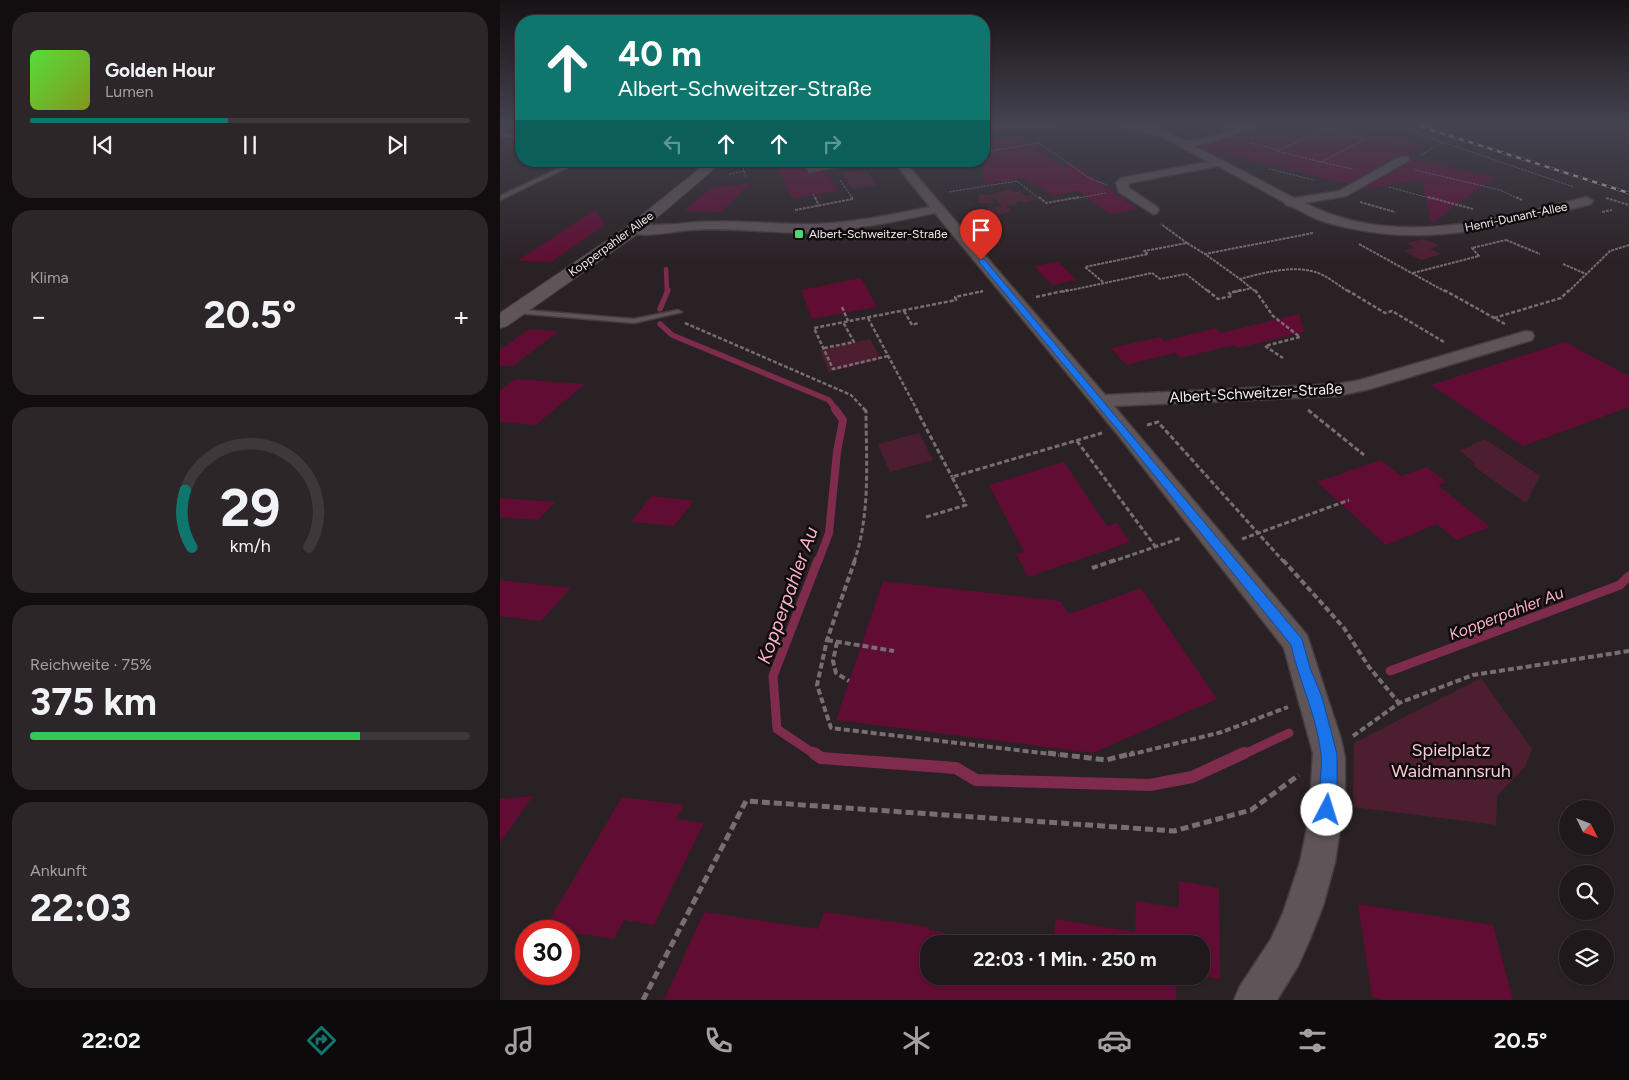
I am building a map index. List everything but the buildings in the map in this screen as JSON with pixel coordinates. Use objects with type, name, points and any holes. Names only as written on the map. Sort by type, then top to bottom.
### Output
[{"type":"street","name":"Kopperpahler Allee","points":[[500,322],[638,226],[704,172]]},
{"type":"street","points":[[907,172],[1123,429],[1297,643],[1329,754],[1329,792],[1324,827],[1311,887],[1288,944],[1254,1000]]},
{"type":"street","points":[[1153,210],[1121,190],[1122,183],[1125,180],[1171,172]]},
{"type":"street","name":"Henri-Dunant-Allee","points":[[1235,172],[1334,226],[1427,230],[1471,228],[1587,201]]},
{"type":"street","points":[[1290,202],[1335,196],[1351,190],[1383,172]]},
{"type":"street","points":[[638,226],[659,230],[691,226],[818,228],[884,220],[931,202]]},
{"type":"street","name":"Albert-Schweitzer-Straße","points":[[1099,401],[1287,394],[1338,390],[1363,385],[1526,336]]},
{"type":"lane","points":[[500,198],[556,172]]},
{"type":"lane","points":[[516,311],[634,321],[678,312]]},
{"type":"path","points":[[729,174],[744,172],[746,178]]},
{"type":"path","points":[[1080,172],[1089,178],[1121,190]]},
{"type":"path","points":[[1363,172],[1378,175]]},
{"type":"path","points":[[1434,172],[1500,190],[1548,211]]},
{"type":"path","points":[[1530,172],[1578,188]]},
{"type":"path","points":[[791,211],[853,199],[835,174]]},
{"type":"path","points":[[931,202],[1017,181],[1046,203],[1121,190]]},
{"type":"path","points":[[1366,181],[1468,207],[1503,222]]},
{"type":"path","points":[[1335,196],[1414,216],[1427,230]]},
{"type":"path","points":[[1602,197],[1629,205]]},
{"type":"path","points":[[1153,210],[1143,212],[1252,288],[1258,293],[1260,299],[1273,316],[1300,337],[1265,346],[1283,358]]},
{"type":"path","points":[[1602,212],[1612,210]]},
{"type":"path","points":[[1205,254],[1334,226],[1413,273],[1526,336]]},
{"type":"path","points":[[1510,235],[1500,237],[1540,254]]},
{"type":"path","points":[[1413,273],[1479,256],[1472,248],[1506,240]]},
{"type":"path","points":[[1103,283],[1085,267],[1148,254],[1144,251],[1187,243]]},
{"type":"path","points":[[1493,318],[1561,298],[1610,251],[1629,245]]},
{"type":"path","points":[[1563,264],[1586,274]]},
{"type":"path","points":[[1240,279],[1268,273],[1306,270],[1316,272],[1385,313],[1392,311],[1466,355]]},
{"type":"path","points":[[888,356],[833,369],[814,328],[904,311],[1009,294],[1103,283],[1152,273],[1160,279],[1186,274],[1218,300],[1232,296],[1229,294],[1252,288]]},
{"type":"path","points":[[842,307],[848,321]]},
{"type":"path","points":[[904,311],[912,325],[918,324]]},
{"type":"path","points":[[678,312],[682,322],[852,395],[866,411],[866,500],[862,539],[827,640],[817,685],[831,728],[1106,760],[1222,732],[1314,697]]},
{"type":"path","points":[[868,318],[966,506],[926,517]]},
{"type":"path","points":[[824,348],[854,342],[843,322]]},
{"type":"path","points":[[1417,331],[1422,329]]},
{"type":"path","points":[[1287,394],[1364,455]]},
{"type":"path","points":[[952,477],[1077,441],[1158,422],[1344,628],[1369,668],[1399,703]]},
{"type":"path","points":[[1077,441],[1155,546]]},
{"type":"path","points":[[1220,548],[1349,500]]},
{"type":"path","points":[[1092,568],[1206,530]]},
{"type":"path","points":[[827,640],[894,651]]},
{"type":"path","points":[[837,642],[833,661],[836,673],[849,681]]},
{"type":"path","points":[[643,1000],[746,802],[1174,831],[1251,810],[1399,703],[1473,675],[1629,651]]},
{"type":"green space","points":[[867,172],[877,185],[852,189],[841,173]]},
{"type":"green space","points":[[1010,189],[1013,192],[1020,191],[1026,196],[1032,195],[1037,199],[1025,203],[1022,201],[1016,202],[1018,204],[1006,206],[1011,210],[1010,212],[998,215],[987,213],[988,208],[1002,206],[994,198],[992,203],[977,203],[980,194],[990,195]]},
{"type":"green space","points":[[1424,239],[1440,246],[1430,249],[1442,254],[1421,260],[1403,251],[1415,248],[1406,243]]},
{"type":"green space","points":[[870,339],[881,359],[829,372],[820,350]]},
{"type":"green space","points":[[919,433],[933,460],[890,472],[878,444]]},
{"type":"green space","points":[[1485,439],[1540,476],[1526,503],[1472,465],[1476,463],[1459,451]]},
{"type":"green space","name":"Spielplatz Waidmannsruh","points":[[1481,678],[1532,749],[1525,767],[1497,796],[1496,825],[1353,807],[1354,743]]},
{"type":"waterway","name":"Kopperpahler Au","points":[[666,269],[667,292]]},
{"type":"waterway","name":"Kopperpahler Au","points":[[660,309],[668,290]]},
{"type":"waterway","name":"Kopperpahler Au","points":[[660,324],[672,335],[829,400],[836,410]]},
{"type":"waterway","name":"Kopperpahler Au","points":[[818,562],[829,533],[837,452],[843,420],[835,409]]},
{"type":"waterway","name":"Kopperpahler Au","points":[[816,755],[777,729],[773,676],[818,560]]},
{"type":"waterway","name":"Kopperpahler Au","points":[[1390,671],[1620,585],[1629,576]]},
{"type":"waterway","name":"Kopperpahler Au","points":[[1242,755],[1289,733]]},
{"type":"waterway","name":"Kopperpahler Au","points":[[814,753],[821,758],[956,768],[976,780],[1150,785],[1192,777],[1244,753]]},
{"type":"railway","points":[[1562,172],[1629,193]]},
{"type":"place","name":"Albert-Schweitzer-Straße","points":[[799,234]]},
{"type":"route","points":[[981,260],[1125,431],[1297,643],[1329,754],[1327,810]]}]
